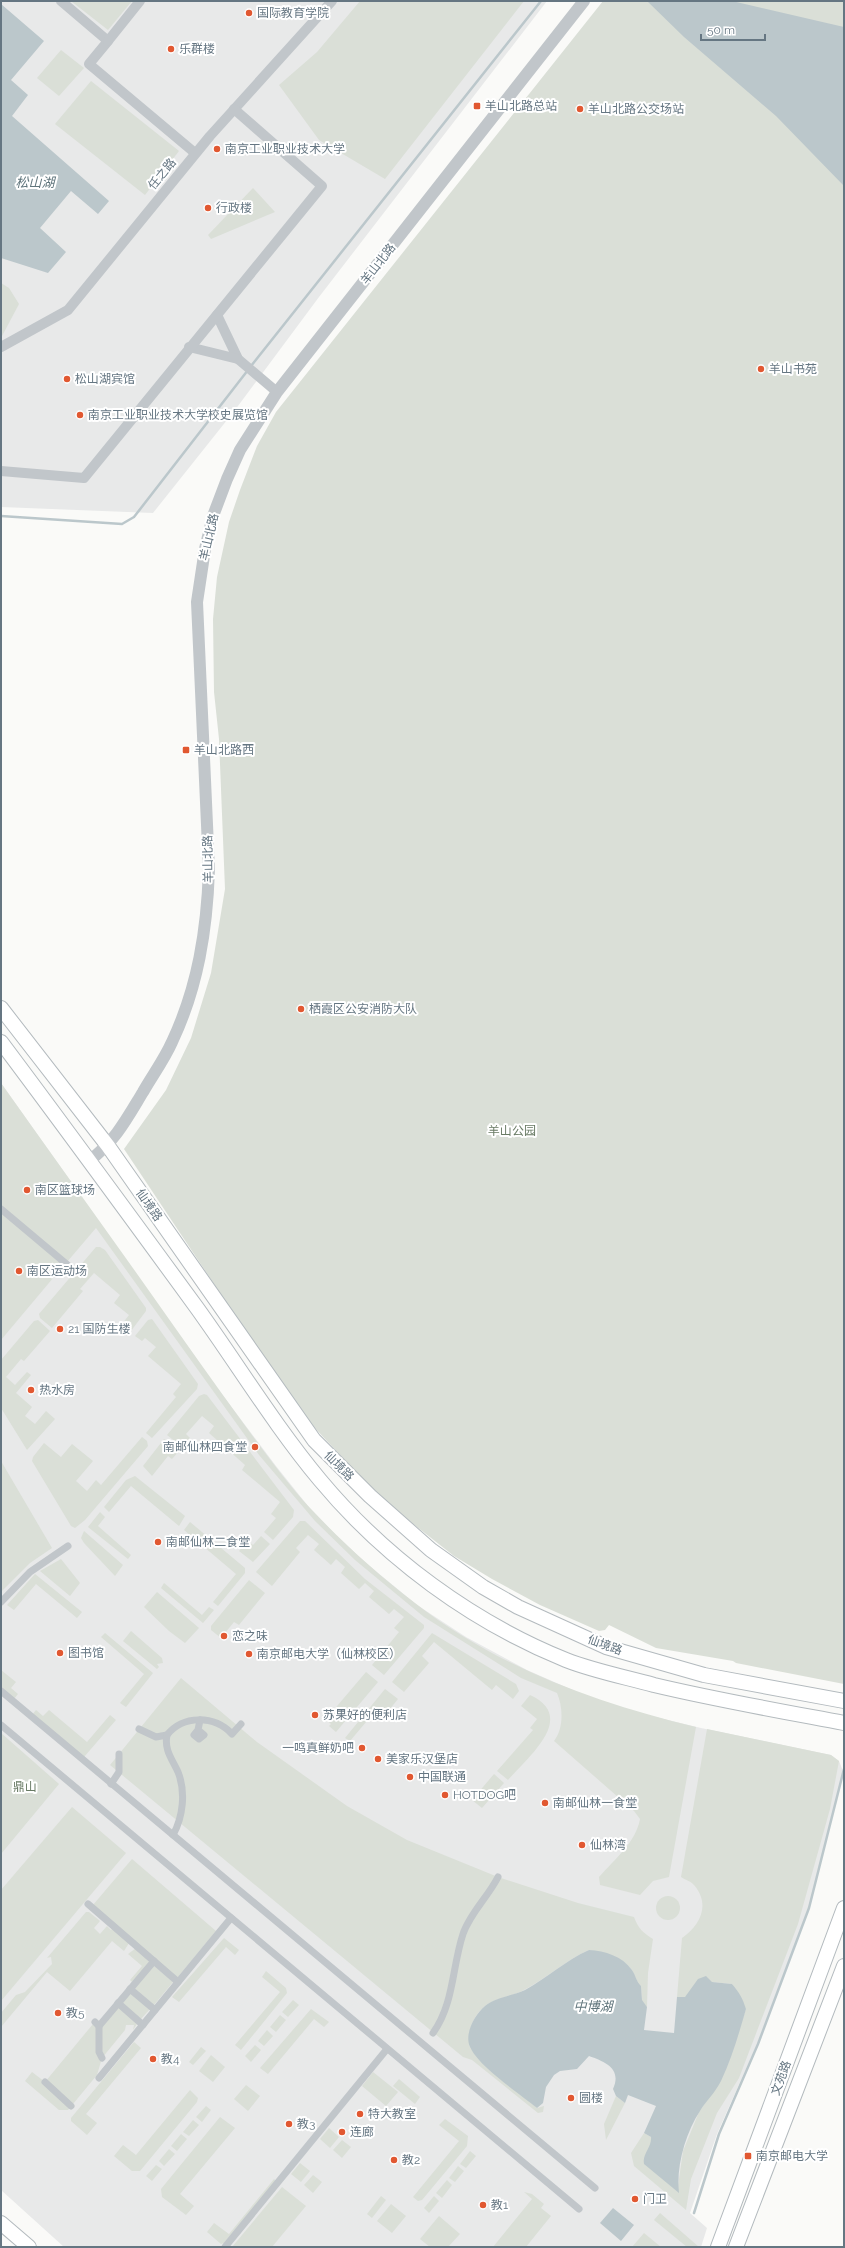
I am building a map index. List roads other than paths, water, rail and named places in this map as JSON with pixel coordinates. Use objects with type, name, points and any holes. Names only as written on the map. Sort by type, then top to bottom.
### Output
[{"type":"main road","name":"仙境路","points":[[1,1008],[108,1146],[314,1440],[370,1496],[431,1550],[483,1587],[518,1607],[606,1647],[704,1675],[844,1701]]},
{"type":"main road","name":"仙境路","points":[[1,1042],[201,1315],[294,1448],[321,1481],[354,1517],[394,1553],[445,1594],[480,1617],[510,1634],[567,1660],[626,1678],[705,1697],[843,1723]]},
{"type":"main road","name":"文苑路","points":[[718,2247],[844,1908]]},
{"type":"main road","name":"文苑路","points":[[736,2247],[844,1966]]},
{"type":"main road","points":[[1,2223],[29,2247]]},
{"type":"street","points":[[61,1],[108,41]]},
{"type":"street","points":[[140,1],[89,64],[195,153]]},
{"type":"street","name":"任之路","points":[[1,347],[68,310],[195,153],[332,1]]},
{"type":"street","name":"羊山北路","points":[[89,1161],[108,1146],[172,1043],[186,1008],[201,958],[208,912],[210,869],[197,602],[205,549],[213,516],[224,487],[240,450],[277,392],[584,1]]},
{"type":"street","points":[[1,471],[84,478],[189,347],[217,315],[322,186],[234,109]]},
{"type":"street","points":[[217,315],[238,359],[277,392]]},
{"type":"street","points":[[189,347],[238,359]]},
{"type":"street","points":[[1,1209],[70,1267]]},
{"type":"street","points":[[1,1602],[30,1572],[68,1546]]},
{"type":"street","points":[[1,1691],[595,2188]]},
{"type":"street","points":[[173,1835],[180,1823],[181,1781],[168,1753],[165,1741],[167,1734],[171,1729],[187,1721],[200,1720],[214,1722],[232,1734],[241,1724]]},
{"type":"street","points":[[198,1730],[200,1720]]},
{"type":"street","points":[[1,1725],[579,2209]]},
{"type":"street","points":[[139,1729],[156,1737],[167,1734]]},
{"type":"street","points":[[111,1784],[120,1772],[119,1754]]},
{"type":"street","points":[[433,2033],[445,2014],[456,1961],[464,1932],[471,1918],[489,1895],[498,1877]]},
{"type":"street","points":[[88,1904],[178,1982]]},
{"type":"street","points":[[99,2078],[231,1918]]},
{"type":"street","points":[[102,2058],[99,2052],[97,2024],[118,2003],[154,1961]]},
{"type":"street","points":[[130,1989],[155,2010]]},
{"type":"street","points":[[118,2003],[143,2024]]},
{"type":"street","points":[[226,2247],[387,2048]]},
{"type":"street","points":[[45,2082],[71,2106]]},
{"type":"water","points":[[647,1],[732,1],[844,27],[844,186],[776,116],[684,37]]},
{"type":"water","name":"松山湖","points":[[1,4],[44,41],[11,80],[28,95],[12,116],[109,201],[98,214],[71,191],[40,228],[66,252],[48,273],[1,258]]},
{"type":"water","name":"中博湖","points":[[589,1950],[613,1955],[623,1961],[632,1970],[641,1986],[642,2000],[647,2007],[644,2030],[674,2033],[677,1997],[685,1997],[698,1979],[706,1976],[712,1982],[732,1984],[745,2005],[746,2009],[741,2027],[725,2072],[719,2085],[702,2107],[686,2140],[680,2162],[678,2183],[679,2193],[644,2164],[644,2157],[650,2144],[651,2137],[644,2133],[656,2106],[628,2095],[625,2103],[616,2096],[613,2089],[615,2076],[611,2067],[589,2056],[577,2069],[560,2071],[554,2075],[546,2087],[543,2103],[537,2108],[483,2064],[471,2049],[469,2044],[468,2038],[471,2026],[477,2015],[485,2006],[499,1999],[525,1990],[572,1959]]},
{"type":"water","points":[[613,2208],[634,2225],[621,2241],[600,2223]]},
{"type":"waterway","points":[[251,366],[541,1]]},
{"type":"waterway","points":[[1,516],[122,524],[134,517],[248,370]]},
{"type":"waterway","points":[[694,2213],[719,2134],[758,2044],[809,1908],[844,1769]]},
{"type":"place","name":"国际教育学院","points":[[249,13]]},
{"type":"place","name":"乐群楼","points":[[171,49]]},
{"type":"place","name":"羊山北路总站","points":[[477,106]]},
{"type":"place","name":"羊山北路公交场站","points":[[580,109]]},
{"type":"place","name":"南京工业职业技术大学","points":[[217,149]]},
{"type":"place","name":"行政楼","points":[[208,208]]},
{"type":"place","name":"羊山书苑","points":[[761,369]]},
{"type":"place","name":"松山湖宾馆","points":[[67,379]]},
{"type":"place","name":"南京工业职业技术大学校史展览馆","points":[[80,415]]},
{"type":"place","name":"羊山北路西","points":[[186,750]]},
{"type":"place","name":"栖霞区公安消防大队","points":[[301,1009]]},
{"type":"place","name":"南区篮球场","points":[[27,1190]]},
{"type":"place","name":"南区运动场","points":[[19,1271]]},
{"type":"place","name":"21 国防生楼","points":[[60,1329]]},
{"type":"place","name":"热水房","points":[[31,1390]]},
{"type":"place","name":"南邮仙林四食堂","points":[[255,1447]]},
{"type":"place","name":"南邮仙林二食堂","points":[[158,1542]]},
{"type":"place","name":"恋之味","points":[[224,1636]]},
{"type":"place","name":"图书馆","points":[[60,1653]]},
{"type":"place","name":"南京邮电大学（仙林校区）","points":[[249,1654]]},
{"type":"place","name":"苏果好的便利店","points":[[315,1715]]},
{"type":"place","name":"一鸣真鲜奶吧","points":[[362,1748]]},
{"type":"place","name":"美家乐汉堡店","points":[[378,1759]]},
{"type":"place","name":"中国联通","points":[[410,1777]]},
{"type":"place","name":"HOTDOG吧","points":[[445,1795]]},
{"type":"place","name":"南邮仙林一食堂","points":[[545,1803]]},
{"type":"place","name":"仙林湾","points":[[582,1845]]},
{"type":"place","name":"教5","points":[[58,2013]]},
{"type":"place","name":"教4","points":[[153,2059]]},
{"type":"place","name":"圆楼","points":[[571,2098]]},
{"type":"place","name":"特大教室","points":[[360,2114]]},
{"type":"place","name":"教3","points":[[289,2124]]},
{"type":"place","name":"连廊","points":[[342,2132]]},
{"type":"place","name":"南京邮电大学","points":[[748,2156]]},
{"type":"place","name":"教2","points":[[394,2160]]},
{"type":"place","name":"门卫","points":[[635,2199]]},
{"type":"place","name":"教1","points":[[483,2205]]},
{"type":"park label","name":"羊山公园","points":[[512,1131]]},
{"type":"park label","name":"鼎山","points":[[25,1787]]}]
